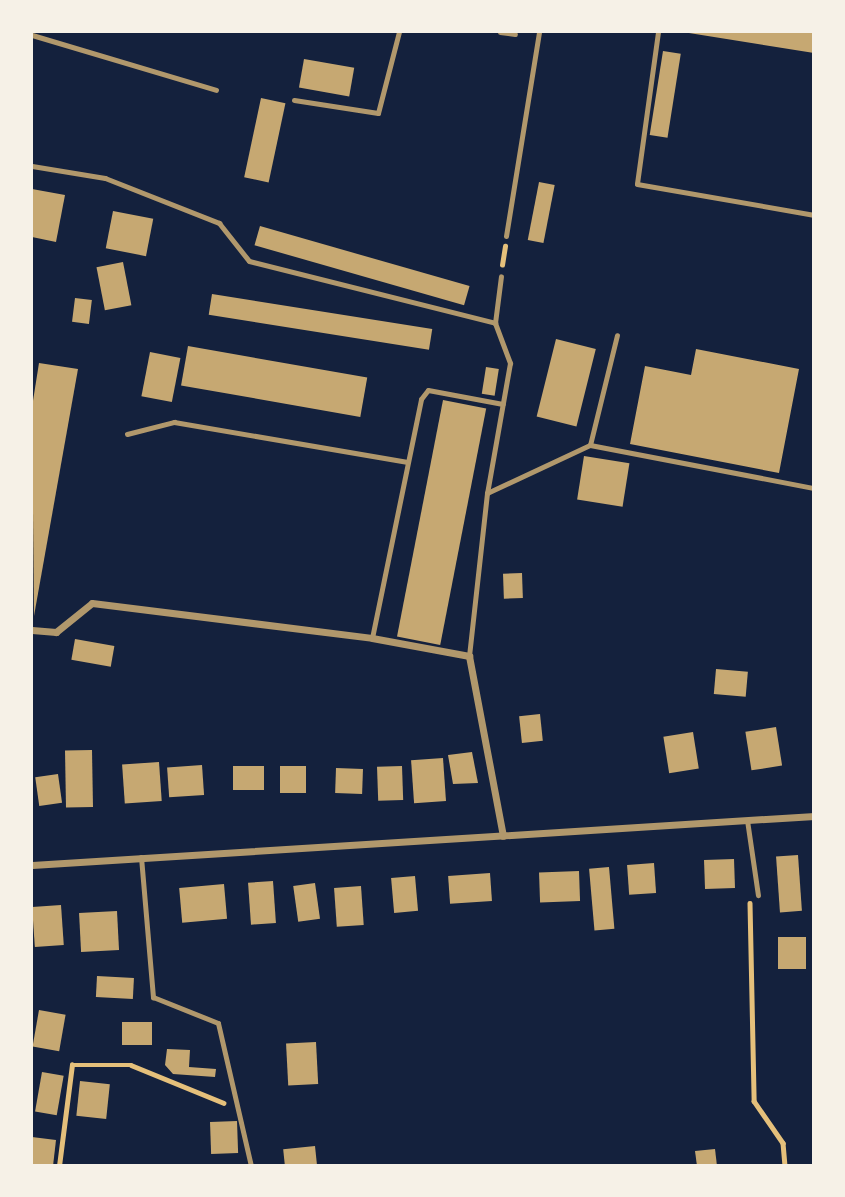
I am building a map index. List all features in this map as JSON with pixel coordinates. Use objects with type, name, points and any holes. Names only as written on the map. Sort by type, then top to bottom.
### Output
[{"type":"street","points":[[32,630],[56,632],[92,603],[372,638],[469,656],[503,836]]},
{"type":"street","points":[[32,865],[814,816]]},
{"type":"lane","points":[[294,100],[378,113],[400,32]]},
{"type":"lane","points":[[500,32],[515,34]]},
{"type":"lane","points":[[506,236],[539,32]]},
{"type":"lane","points":[[658,32],[637,184],[814,215]]},
{"type":"lane","points":[[32,35],[216,90]]},
{"type":"lane","points":[[32,166],[105,178],[219,223],[249,261],[495,323]]},
{"type":"lane","points":[[469,656],[487,493],[510,363],[495,323],[500,276]]},
{"type":"lane","points":[[590,445],[617,334]]},
{"type":"lane","points":[[372,638],[421,399],[428,390],[503,404]]},
{"type":"lane","points":[[127,434],[174,422],[408,462]]},
{"type":"lane","points":[[487,493],[590,445],[814,488]]},
{"type":"lane","points":[[747,820],[758,895]]},
{"type":"lane","points":[[141,857],[153,997],[218,1023],[241,1110],[251,1166]]},
{"type":"path","points":[[500,276],[506,236]]},
{"type":"path","points":[[758,895],[747,905],[754,1101],[783,1143],[785,1166]]},
{"type":"path","points":[[59,1166],[72,1065],[131,1065],[241,1110]]},
{"type":"building","points":[[814,32],[814,53],[689,33]]},
{"type":"building","points":[[663,51],[681,54],[667,138],[650,135]]},
{"type":"building","points":[[304,59],[354,68],[349,96],[299,88]]},
{"type":"building","points":[[261,98],[285,103],[269,182],[244,177]]},
{"type":"building","points":[[539,182],[555,185],[543,243],[528,240]]},
{"type":"building","points":[[32,189],[65,195],[56,242],[32,237]]},
{"type":"building","points":[[113,211],[153,219],[146,256],[106,248]]},
{"type":"building","points":[[260,226],[470,286],[464,305],[254,245]]},
{"type":"building","points":[[123,262],[131,305],[105,310],[96,267]]},
{"type":"building","points":[[212,294],[432,329],[429,350],[209,315]]},
{"type":"building","points":[[75,298],[92,300],[89,324],[72,322]]},
{"type":"building","points":[[556,339],[596,349],[576,427],[537,417]]},
{"type":"building","points":[[188,346],[367,378],[360,417],[181,385]]},
{"type":"building","points":[[696,349],[799,369],[779,473],[630,444],[645,366],[691,375]]},
{"type":"building","points":[[150,352],[180,358],[172,402],[141,396]]},
{"type":"building","points":[[39,363],[78,369],[34,616],[32,407]]},
{"type":"building","points":[[486,367],[499,369],[495,396],[482,394]]},
{"type":"building","points":[[443,400],[486,408],[440,645],[397,637]]},
{"type":"building","points":[[584,456],[629,463],[623,507],[577,499]]},
{"type":"building","points":[[522,573],[523,598],[504,599],[503,574]]},
{"type":"building","points":[[75,639],[114,646],[111,667],[71,660]]},
{"type":"building","points":[[716,669],[748,672],[746,697],[714,694]]},
{"type":"building","points":[[540,714],[543,741],[522,743],[519,716]]},
{"type":"building","points":[[776,727],[782,766],[751,770],[745,732]]},
{"type":"building","points":[[693,732],[699,769],[669,773],[663,737]]},
{"type":"building","points":[[65,750],[92,750],[93,807],[66,807]]},
{"type":"building","points":[[472,752],[478,783],[453,784],[448,755]]},
{"type":"building","points":[[443,758],[446,801],[414,803],[411,760]]},
{"type":"building","points":[[159,762],[162,801],[125,803],[122,765]]},
{"type":"building","points":[[202,765],[204,795],[169,797],[167,767]]},
{"type":"building","points":[[233,766],[264,766],[264,790],[233,790]]},
{"type":"building","points":[[280,766],[306,766],[306,793],[280,793]]},
{"type":"building","points":[[402,766],[403,800],[378,801],[377,767]]},
{"type":"building","points":[[336,768],[363,769],[362,794],[335,793]]},
{"type":"building","points":[[58,774],[62,803],[39,806],[35,777]]},
{"type":"building","points":[[798,855],[802,911],[780,912],[776,857]]},
{"type":"building","points":[[734,859],[735,888],[705,889],[704,860]]},
{"type":"building","points":[[654,863],[656,893],[629,895],[627,865]]},
{"type":"building","points":[[609,867],[614,929],[594,931],[589,869]]},
{"type":"building","points":[[579,871],[580,901],[540,902],[539,872]]},
{"type":"building","points":[[490,873],[492,901],[450,904],[448,876]]},
{"type":"building","points":[[415,876],[418,911],[394,913],[391,878]]},
{"type":"building","points":[[273,881],[276,923],[251,925],[248,883]]},
{"type":"building","points":[[315,883],[320,919],[298,922],[293,886]]},
{"type":"building","points":[[224,884],[227,919],[182,923],[179,888]]},
{"type":"building","points":[[361,886],[364,925],[337,927],[334,888]]},
{"type":"building","points":[[61,905],[64,945],[35,947],[32,907]]},
{"type":"building","points":[[117,911],[119,950],[81,952],[79,913]]},
{"type":"building","points":[[778,937],[806,937],[806,969],[778,969]]},
{"type":"building","points":[[97,976],[134,978],[133,999],[96,997]]},
{"type":"building","points":[[39,1010],[66,1015],[59,1051],[33,1046]]},
{"type":"building","points":[[122,1022],[152,1022],[152,1045],[122,1045]]},
{"type":"building","points":[[316,1042],[318,1084],[288,1086],[286,1044]]},
{"type":"building","points":[[167,1049],[190,1050],[189,1067],[216,1069],[215,1077],[173,1074],[165,1065]]},
{"type":"building","points":[[42,1072],[64,1076],[57,1115],[35,1111]]},
{"type":"building","points":[[80,1081],[110,1084],[106,1119],[76,1116]]},
{"type":"building","points":[[237,1121],[238,1153],[211,1154],[210,1122]]},
{"type":"building","points":[[32,1137],[56,1140],[53,1166],[32,1165]]},
{"type":"building","points":[[315,1146],[317,1166],[285,1166],[283,1149]]},
{"type":"building","points":[[715,1149],[717,1166],[697,1166],[695,1151]]}]
